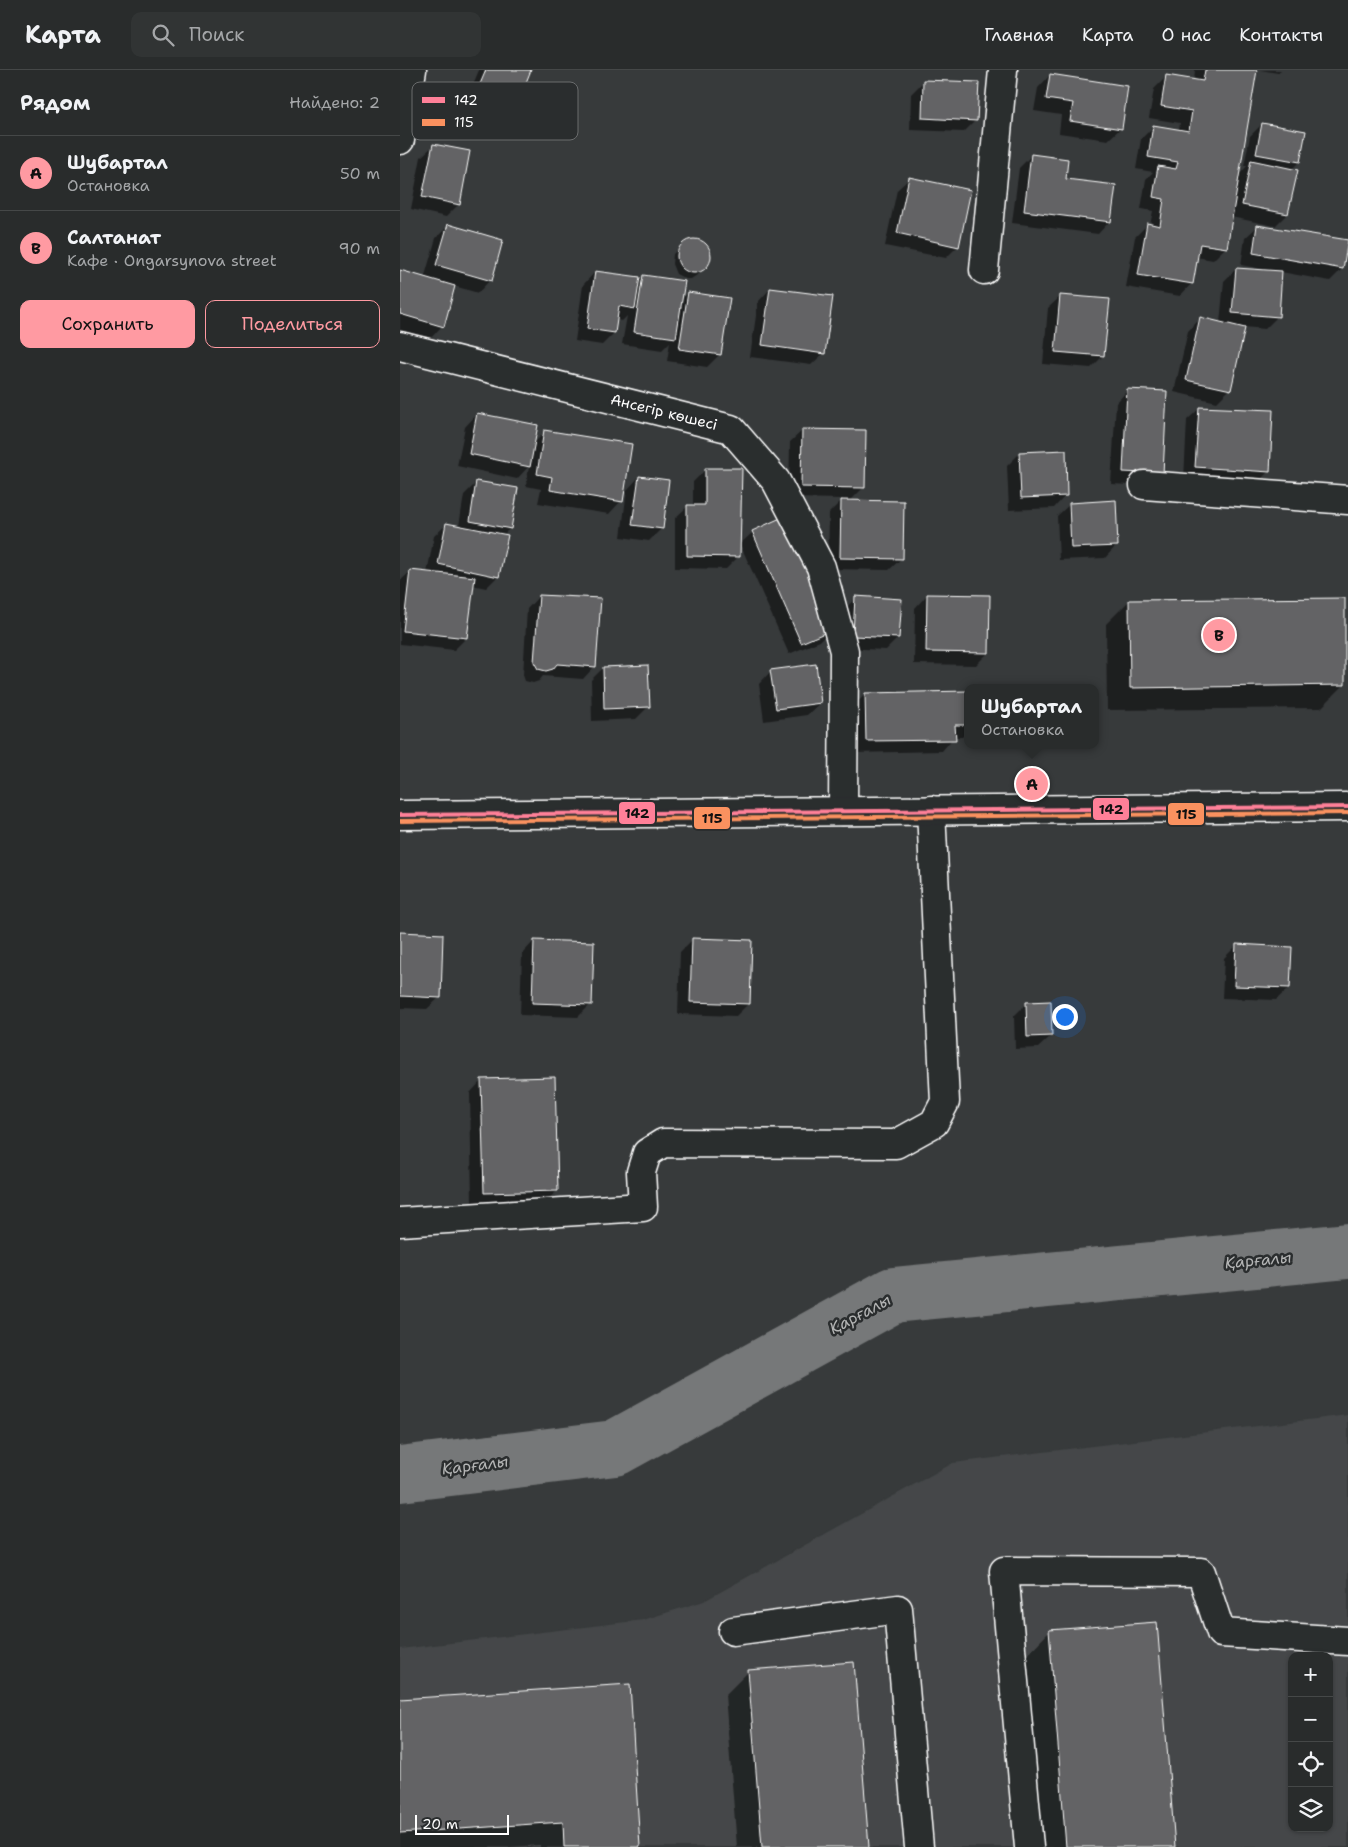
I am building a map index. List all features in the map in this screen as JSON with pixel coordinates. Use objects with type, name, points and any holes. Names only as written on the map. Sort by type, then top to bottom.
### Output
[{"type":"main road","points":[[400,140],[412,70]]},
{"type":"main road","points":[[984,270],[1003,70]]},
{"type":"main road","name":"Ансегір көшесі","points":[[400,346],[731,429],[776,482],[821,567],[844,651],[843,811]]},
{"type":"main road","points":[[1144,485],[1348,500]]},
{"type":"main road","points":[[400,815],[1348,807]]},
{"type":"main road","points":[[400,1222],[643,1207],[641,1172],[647,1153],[663,1143],[896,1144],[934,1123],[945,1102],[931,810]]},
{"type":"main road","points":[[1029,1847],[1004,1571],[1201,1572],[1221,1633],[1348,1641]]},
{"type":"main road","points":[[732,1631],[898,1609],[919,1847]]},
{"type":"shaded area","points":[[1348,1415],[1348,1847],[400,1847],[400,1649],[643,1620],[704,1601],[953,1463]]},
{"type":"building","points":[[486,70],[531,70],[526,82],[481,82]]},
{"type":"building","points":[[1205,70],[1257,70],[1227,248],[1200,244],[1193,284],[1138,275],[1147,223],[1160,226],[1164,199],[1153,197],[1158,166],[1176,169],[1178,162],[1148,157],[1153,125],[1189,131],[1192,111],[1161,106],[1166,75],[1203,81]]},
{"type":"building","points":[[1050,74],[1128,86],[1122,129],[1070,121],[1073,103],[1046,99]]},
{"type":"building","points":[[923,80],[979,82],[977,121],[922,118]]},
{"type":"building","points":[[1262,123],[1306,131],[1300,162],[1256,154]]},
{"type":"building","points":[[433,144],[470,151],[460,205],[422,197]]},
{"type":"building","points":[[1031,154],[1068,159],[1066,179],[1116,185],[1111,222],[1024,211]]},
{"type":"building","points":[[1251,160],[1298,170],[1288,214],[1242,205]]},
{"type":"building","points":[[909,177],[971,190],[959,247],[897,233]]},
{"type":"building","points":[[448,224],[503,240],[492,281],[436,265]]},
{"type":"building","points":[[1257,225],[1348,240],[1343,269],[1253,253]]},
{"type":"building","points":[[694,239],[701,240],[706,244],[710,249],[710,263],[706,268],[701,272],[694,273],[687,272],[682,268],[678,263],[677,256],[678,249],[682,244],[687,240]]},
{"type":"building","points":[[1236,268],[1282,271],[1279,317],[1232,313]]},
{"type":"building","points":[[400,270],[455,286],[444,327],[400,314]]},
{"type":"building","points":[[595,271],[640,277],[635,309],[619,306],[615,333],[587,329]]},
{"type":"building","points":[[643,275],[685,281],[676,338],[634,332]]},
{"type":"building","points":[[770,288],[833,296],[825,354],[762,345]]},
{"type":"building","points":[[688,292],[730,298],[721,355],[679,349]]},
{"type":"building","points":[[1060,295],[1110,299],[1104,356],[1055,352]]},
{"type":"building","points":[[1200,317],[1245,328],[1231,390],[1186,380]]},
{"type":"building","points":[[1127,389],[1167,391],[1163,474],[1123,472]]},
{"type":"building","points":[[1199,407],[1273,410],[1270,472],[1195,467]]},
{"type":"building","points":[[477,413],[538,425],[530,467],[469,454]]},
{"type":"building","points":[[802,429],[866,430],[865,488],[801,487]]},
{"type":"building","points":[[544,430],[632,444],[623,502],[550,490],[552,477],[537,474]]},
{"type":"building","points":[[1066,450],[1067,496],[1021,498],[1019,452]]},
{"type":"building","points":[[705,468],[742,468],[740,557],[687,556],[687,505],[705,505]]},
{"type":"building","points":[[639,476],[669,480],[663,529],[632,525]]},
{"type":"building","points":[[476,481],[518,488],[511,529],[470,521]]},
{"type":"building","points":[[841,500],[904,501],[903,559],[840,558]]},
{"type":"building","points":[[1116,500],[1118,546],[1071,548],[1069,503]]},
{"type":"building","points":[[785,516],[834,629],[801,643],[752,531]]},
{"type":"building","points":[[446,523],[508,535],[499,577],[438,564]]},
{"type":"building","points":[[410,570],[475,577],[467,638],[403,631]]},
{"type":"building","points":[[927,594],[990,595],[989,653],[926,652]]},
{"type":"building","points":[[539,595],[601,598],[596,667],[557,664],[553,669],[546,671],[538,669],[534,662]]},
{"type":"building","points":[[855,596],[902,599],[899,638],[853,636]]},
{"type":"building","points":[[1345,598],[1345,685],[1130,688],[1129,600]]},
{"type":"building","points":[[816,664],[821,703],[776,709],[770,670]]},
{"type":"building","points":[[648,665],[650,707],[604,709],[603,667]]},
{"type":"building","points":[[964,691],[964,725],[955,725],[956,740],[866,741],[865,693]]},
{"type":"building","points":[[400,932],[443,934],[441,998],[400,996]]},
{"type":"building","points":[[692,938],[752,940],[750,1004],[690,1002]]},
{"type":"building","points":[[534,940],[594,942],[592,1005],[532,1003]]},
{"type":"building","points":[[1236,944],[1292,947],[1290,988],[1234,986]]},
{"type":"building","points":[[1051,1001],[1052,1036],[1027,1037],[1026,1002]]},
{"type":"building","points":[[555,1077],[558,1191],[484,1193],[481,1079]]},
{"type":"building","points":[[1157,1622],[1175,1847],[1066,1847],[1049,1630]]},
{"type":"building","points":[[854,1662],[869,1847],[762,1847],[748,1670]]},
{"type":"building","points":[[630,1684],[640,1847],[564,1847],[563,1822],[400,1833],[400,1699]]},
{"type":"waterway","name":"Қарғалы","points":[[400,1474],[615,1448],[893,1295],[1348,1251]]},
{"type":"transit line","name":"142","points":[[400,815],[1348,807]]},
{"type":"transit line","name":"115","points":[[400,821],[1348,813]]},
{"type":"place","name":"Салтанат","points":[[1219,635]]},
{"type":"place","name":"Шубартал","points":[[1032,784]]}]
